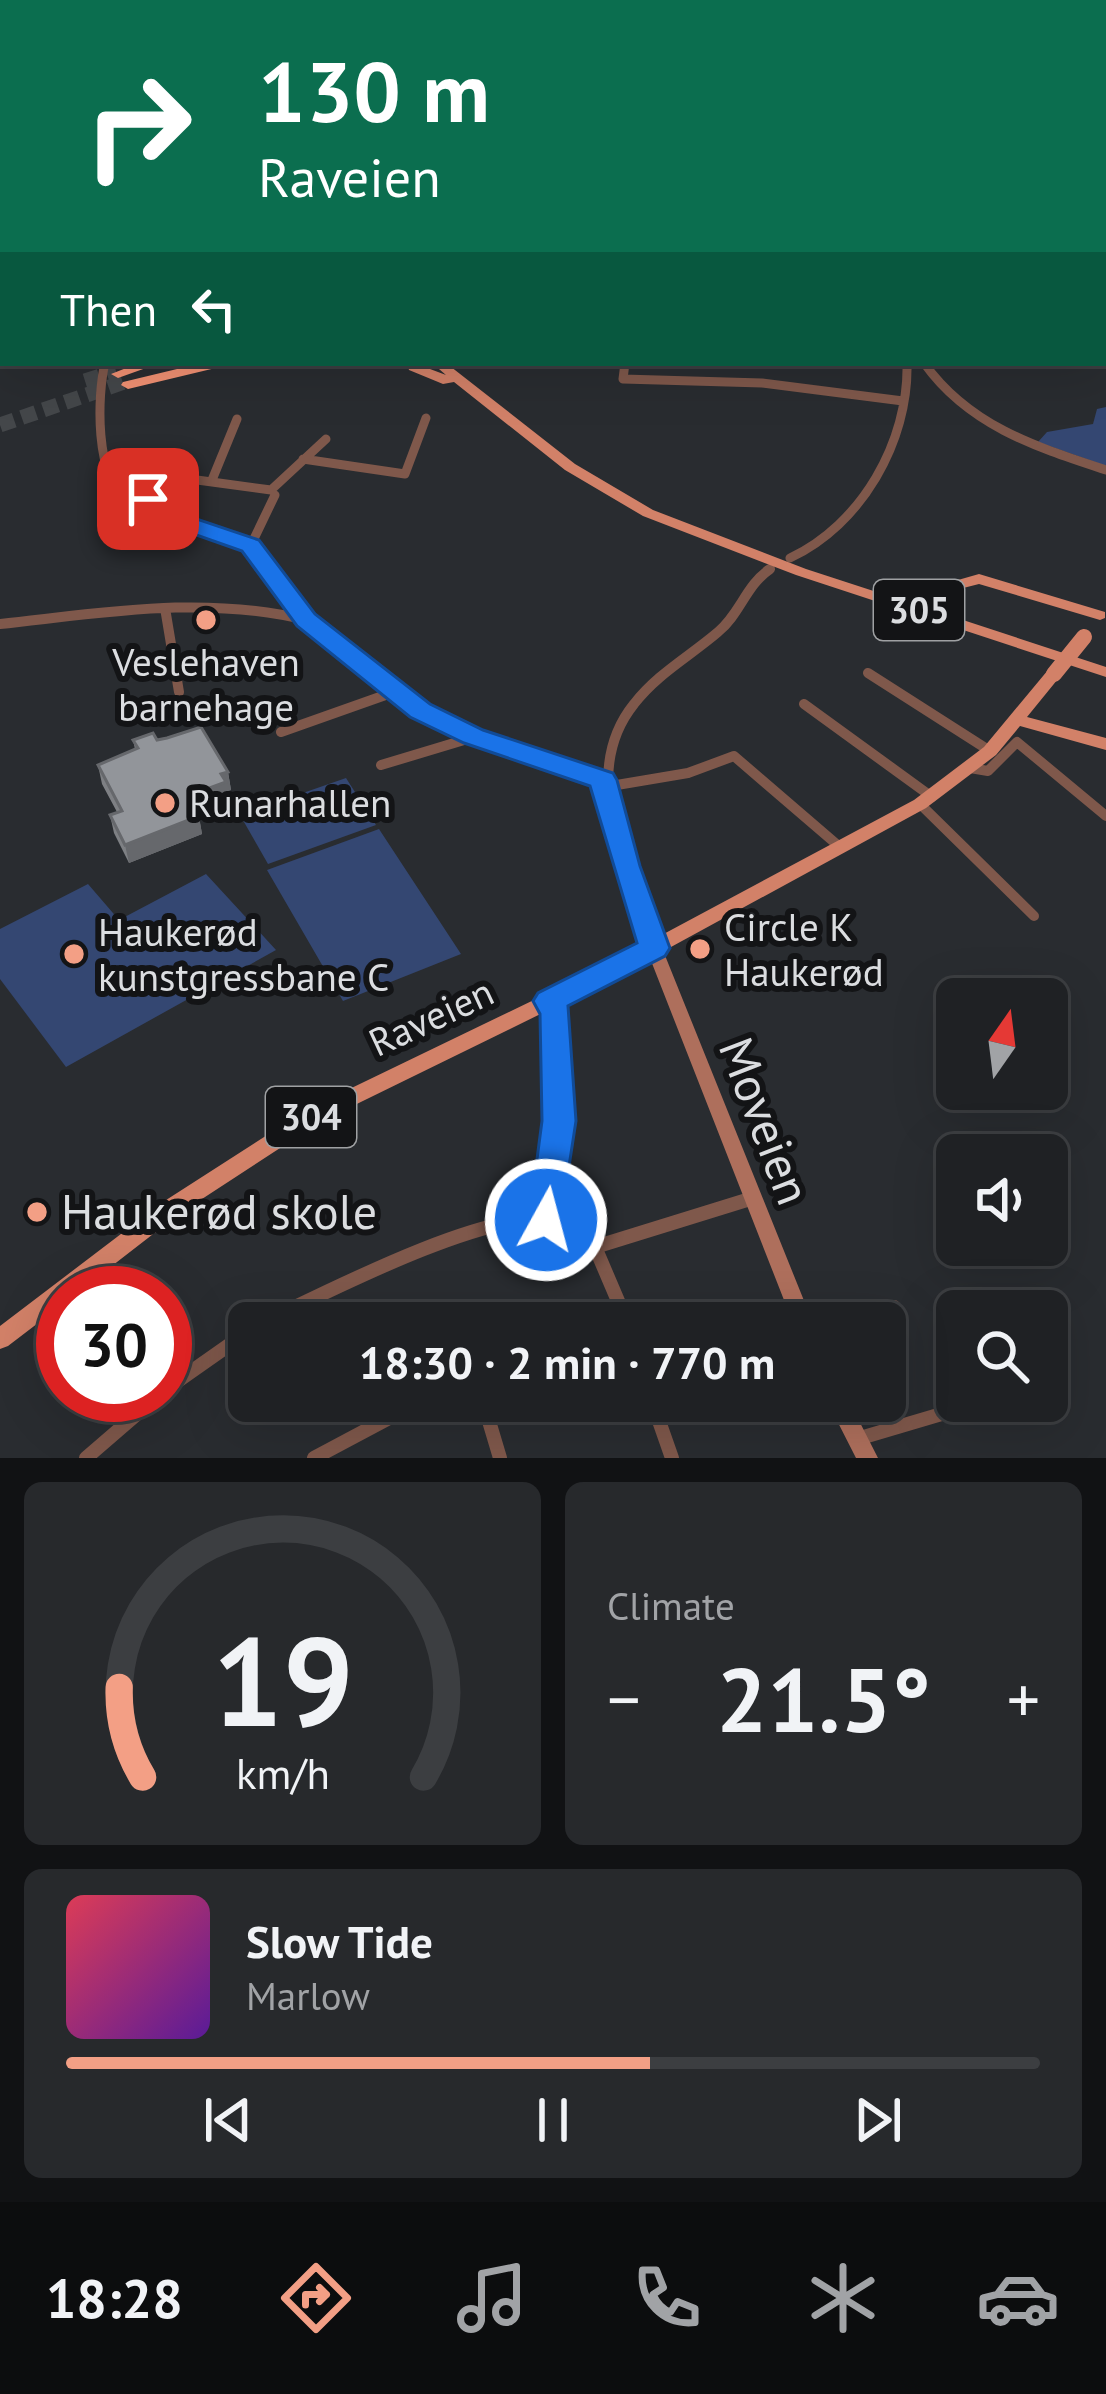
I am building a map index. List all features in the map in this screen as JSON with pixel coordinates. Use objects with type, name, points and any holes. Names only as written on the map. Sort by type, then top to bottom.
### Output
[{"type":"highway","points":[[118,375],[168,366]]},
{"type":"highway","points":[[118,375],[194,366]]},
{"type":"main road","name":"305","points":[[423,366],[510,419]]},
{"type":"main road","name":"305","points":[[441,366],[620,500],[757,555],[1106,669]]},
{"type":"main road","name":"305","points":[[757,555],[950,614],[1106,669]]},
{"type":"main road","name":"305","points":[[902,599],[961,581],[991,580],[1096,620]]},
{"type":"main road","name":"305","points":[[950,614],[940,602],[945,591],[986,584],[1096,620]]},
{"type":"main road","name":"Raveien","points":[[0,1339],[171,1208],[271,1141],[404,1067],[654,948],[926,801],[990,751],[1096,620]]},
{"type":"main road","points":[[1023,714],[1106,741]]},
{"type":"street","points":[[625,366],[623,379],[762,383],[903,400]]},
{"type":"street","points":[[790,558],[845,523],[880,466],[903,400],[907,366]]},
{"type":"street","points":[[926,366],[945,392],[983,421],[1106,470]]},
{"type":"street","points":[[118,375],[103,443],[118,490],[139,507],[251,545],[306,620],[394,692],[474,736],[604,783],[688,773],[734,756],[841,848]]},
{"type":"street","points":[[303,459],[405,474],[426,418]]},
{"type":"street","points":[[212,480],[237,419]]},
{"type":"street","points":[[139,507],[171,477],[271,490],[326,440]]},
{"type":"street","points":[[251,545],[275,495]]},
{"type":"street","points":[[654,948],[625,866],[604,783],[614,731],[636,698],[734,619],[746,587],[770,569]]},
{"type":"street","points":[[0,624],[165,608],[241,606],[306,620]]},
{"type":"street","points":[[165,608],[179,692]]},
{"type":"street","points":[[868,673],[990,751]]},
{"type":"street","points":[[281,732],[394,692]]},
{"type":"street","points":[[804,704],[926,801],[1034,916]]},
{"type":"street","points":[[381,766],[474,736]]},
{"type":"street","name":"Raveien","points":[[970,768],[988,771],[1017,742],[1106,816]]},
{"type":"street","name":"Moveien","points":[[654,948],[793,1302]]},
{"type":"street","points":[[546,1220],[559,1121],[556,1014],[549,1001]]},
{"type":"street","points":[[595,1246],[750,1199]]},
{"type":"street","points":[[304,1302],[483,1232],[546,1220],[595,1246],[615,1302]]},
{"type":"street","points":[[192,1372],[228,1346]]},
{"type":"street","points":[[862,1448],[936,1418]]},
{"type":"street","points":[[86,1458],[128,1422]]},
{"type":"street","points":[[314,1458],[382,1422]]},
{"type":"street","points":[[489,1422],[500,1458]]},
{"type":"street","points":[[659,1422],[672,1458]]},
{"type":"shaded area","points":[[1106,407],[1106,466],[1038,442],[1047,432],[1093,424],[1097,409]]},
{"type":"shaded area","points":[[346,778],[376,825],[268,864],[240,815]]},
{"type":"shaded area","points":[[379,829],[461,954],[343,1001],[267,870]]},
{"type":"shaded area","name":"Haukerød kunstgressbane C","points":[[206,874],[276,950],[66,1067],[0,979],[0,929],[88,884],[119,920]]},
{"type":"building","name":"Runarhallen","points":[[201,727],[228,772],[221,774],[226,782],[193,794],[199,816],[125,845],[110,815],[122,811],[98,765],[138,748],[133,740],[153,733],[157,740]]},
{"type":"tunnel","points":[[85,381],[116,371]]},
{"type":"tunnel","points":[[0,425],[124,382]]},
{"type":"place","name":"Veslehaven barnehage","points":[[206,620]]},
{"type":"place","name":"Runarhallen","points":[[165,803]]},
{"type":"place","name":"Circle K Haukerød","points":[[700,949]]},
{"type":"place","name":"Haukerød kunstgressbane C","points":[[74,954]]},
{"type":"place","name":"Haukerød skole","points":[[37,1212]]},
{"type":"route","points":[[148,499],[139,507],[251,545],[306,620],[420,710],[474,736],[603,780],[625,866],[654,948],[549,1001],[556,1014],[559,1121],[546,1220]]}]
